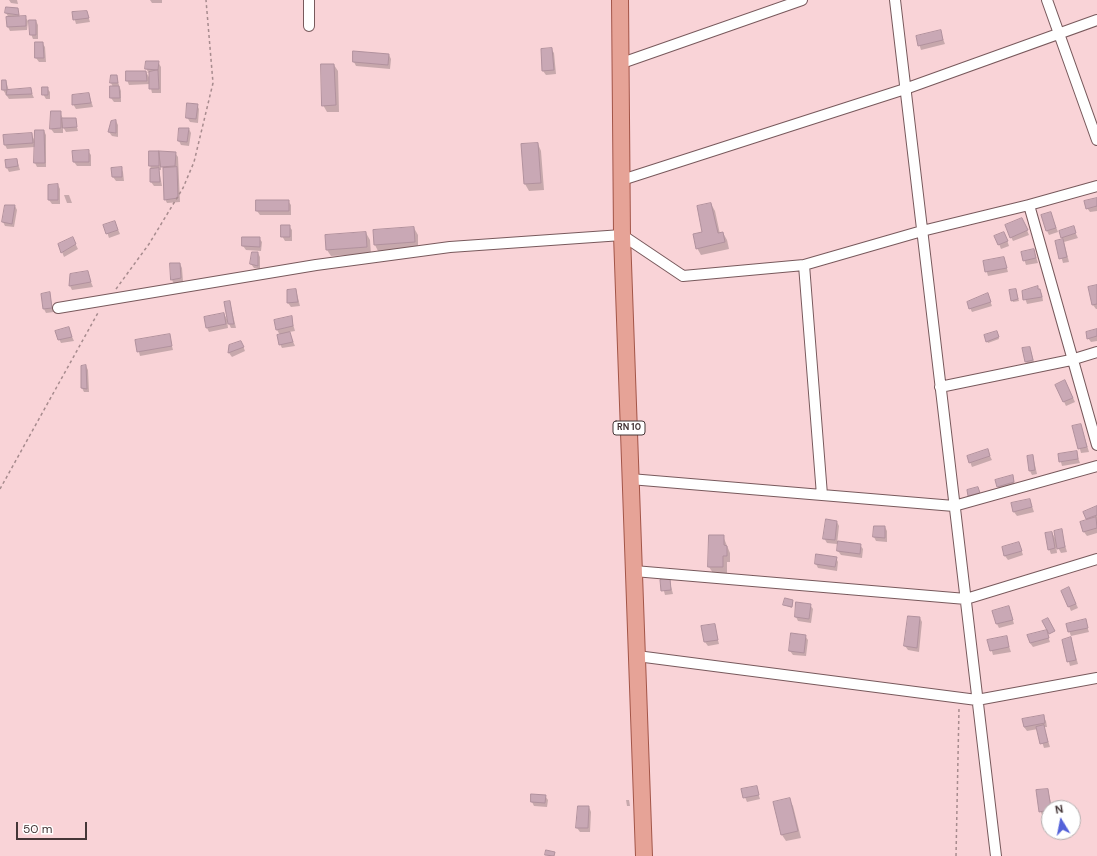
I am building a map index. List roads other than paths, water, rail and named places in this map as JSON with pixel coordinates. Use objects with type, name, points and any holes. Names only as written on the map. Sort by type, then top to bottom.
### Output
[{"type":"main road","name":"RN 10","points":[[620,0],[622,63],[622,235],[644,856]]},
{"type":"street","points":[[309,0],[309,26]]},
{"type":"street","points":[[622,63],[802,0]]},
{"type":"street","points":[[895,0],[996,856]]},
{"type":"street","points":[[1047,0],[1097,140]]},
{"type":"street","points":[[622,180],[905,89],[1097,20]]},
{"type":"street","points":[[58,308],[316,265],[442,248],[622,235],[683,276],[804,265],[1097,186]]},
{"type":"street","points":[[1029,205],[1097,445]]},
{"type":"street","points":[[804,265],[822,495]]},
{"type":"street","points":[[940,387],[1072,360],[1097,352]]},
{"type":"street","points":[[630,479],[954,506],[1097,466]]},
{"type":"street","points":[[634,571],[966,599],[1097,559]]},
{"type":"street","points":[[637,656],[977,700],[1097,678]]}]
